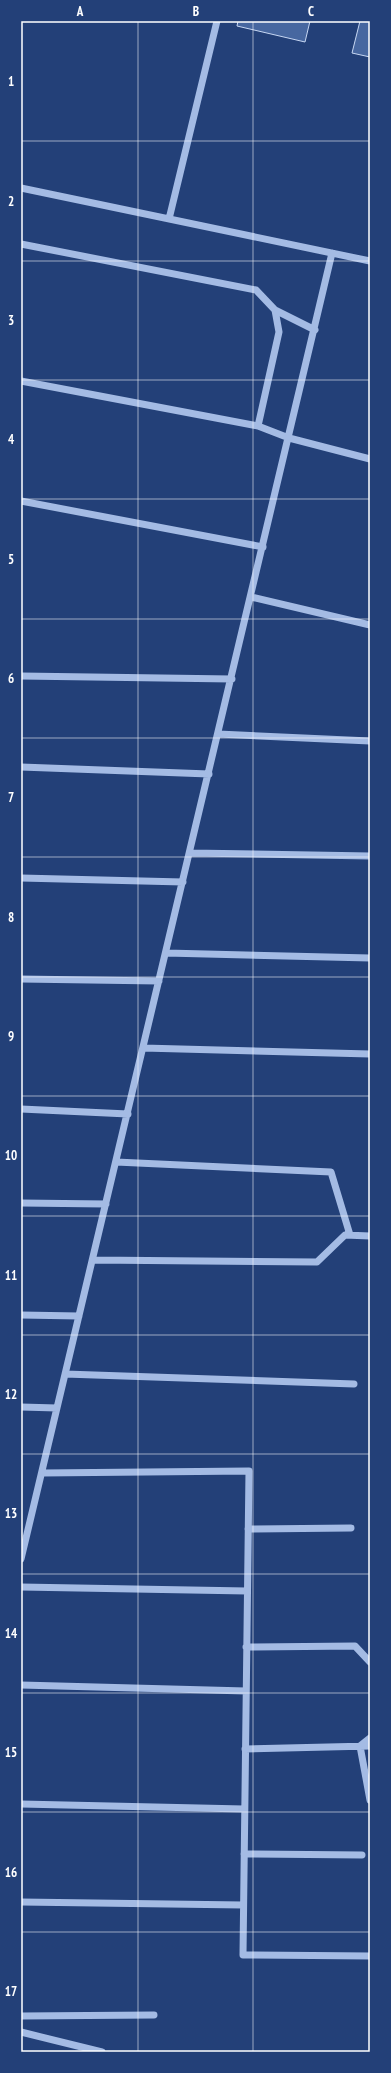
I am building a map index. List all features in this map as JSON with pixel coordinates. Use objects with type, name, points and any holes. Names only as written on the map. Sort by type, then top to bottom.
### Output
[{"type":"street","points":[[169,219],[217,21]]},
{"type":"street","points":[[21,188],[370,261]]},
{"type":"street","points":[[21,244],[256,290],[275,310],[315,330]]},
{"type":"street","points":[[21,1559],[24,1534],[42,1473],[315,330],[332,253]]},
{"type":"street","points":[[258,426],[279,332],[275,310]]},
{"type":"street","points":[[21,381],[258,426],[289,438],[370,459]]},
{"type":"street","points":[[21,501],[263,547]]},
{"type":"street","points":[[251,597],[370,625]]},
{"type":"street","points":[[21,676],[232,679]]},
{"type":"street","points":[[218,734],[370,741]]},
{"type":"street","points":[[21,767],[209,774]]},
{"type":"street","points":[[190,853],[370,856]]},
{"type":"street","points":[[21,878],[183,882]]},
{"type":"street","points":[[166,953],[370,958]]},
{"type":"street","points":[[21,979],[159,981]]},
{"type":"street","points":[[144,1048],[370,1054]]},
{"type":"street","points":[[21,1109],[128,1114]]},
{"type":"street","points":[[116,1162],[331,1172],[350,1235]]},
{"type":"street","points":[[21,1203],[106,1204]]},
{"type":"street","points":[[93,1260],[317,1262],[345,1235],[370,1236]]},
{"type":"street","points":[[21,1315],[79,1316]]},
{"type":"street","points":[[65,1374],[354,1384]]},
{"type":"street","points":[[21,1407],[57,1408]]},
{"type":"street","points":[[42,1473],[248,1472],[243,1955],[370,1956]]},
{"type":"street","points":[[248,1529],[350,1528]]},
{"type":"street","points":[[21,1587],[247,1591]]},
{"type":"street","points":[[246,1647],[355,1646],[370,1662]]},
{"type":"street","points":[[21,1685],[246,1691]]},
{"type":"street","points":[[360,1746],[370,1738]]},
{"type":"street","points":[[360,1746],[370,1800]]},
{"type":"street","points":[[245,1749],[370,1746]]},
{"type":"street","points":[[21,1804],[244,1809]]},
{"type":"street","points":[[244,1854],[362,1855]]},
{"type":"street","points":[[21,1902],[243,1904]]},
{"type":"street","points":[[21,2016],[154,2015]]},
{"type":"street","points":[[21,2032],[102,2052]]},
{"type":"building","points":[[238,21],[310,21],[305,42],[237,26]]},
{"type":"building","points":[[360,21],[370,21],[370,57],[352,53]]}]
